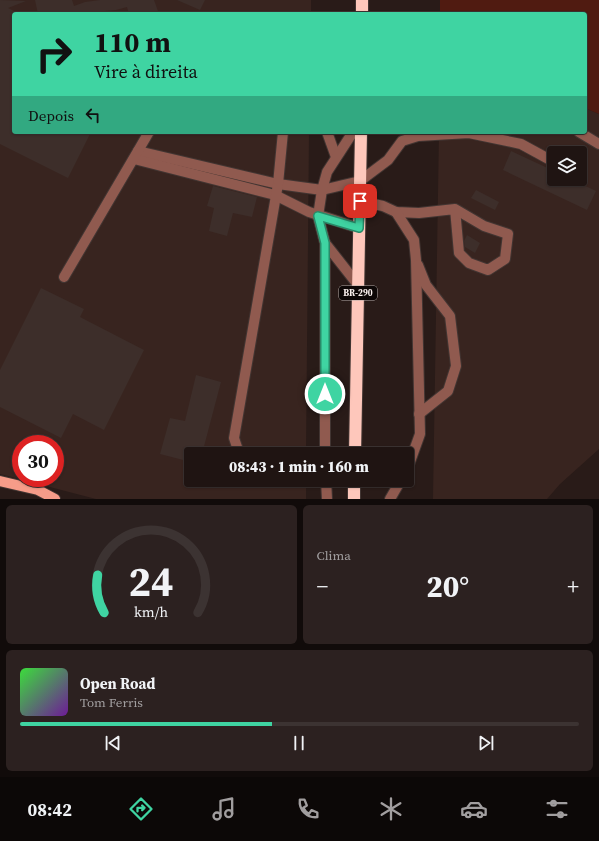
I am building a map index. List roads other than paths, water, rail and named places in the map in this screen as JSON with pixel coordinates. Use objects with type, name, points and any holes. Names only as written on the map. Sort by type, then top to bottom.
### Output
[{"type":"highway","points":[[362,0],[362,12]]},
{"type":"highway","name":"BR-290","points":[[355,447],[361,134]]},
{"type":"highway","points":[[354,487],[354,499]]},
{"type":"main road","points":[[0,481],[38,490],[56,499]]},
{"type":"street","points":[[64,277],[148,134]]},
{"type":"street","points":[[237,447],[234,438],[278,184],[283,134]]},
{"type":"street","points":[[328,134],[336,157]]},
{"type":"street","points":[[325,447],[325,243],[318,216],[322,190],[327,172],[352,134]]},
{"type":"street","points":[[136,155],[278,184],[322,190],[360,180],[388,160],[402,141],[418,136],[439,134]]},
{"type":"street","points":[[476,134],[521,144],[547,158]]},
{"type":"street","points":[[582,134],[599,144]]},
{"type":"street","points":[[136,155],[275,195],[318,216],[359,228]]},
{"type":"street","points":[[360,201],[383,206],[396,212],[419,213],[455,209],[484,226],[508,234],[505,259],[488,270],[470,263],[459,253],[455,209]]},
{"type":"street","points":[[396,212],[414,240],[416,260],[420,434],[414,451]]},
{"type":"street","points":[[325,243],[358,284]]},
{"type":"street","points":[[416,260],[426,285],[450,316],[456,366],[448,391],[419,414]]},
{"type":"street","points":[[326,487],[327,499]]},
{"type":"street","points":[[390,499],[397,487]]}]
